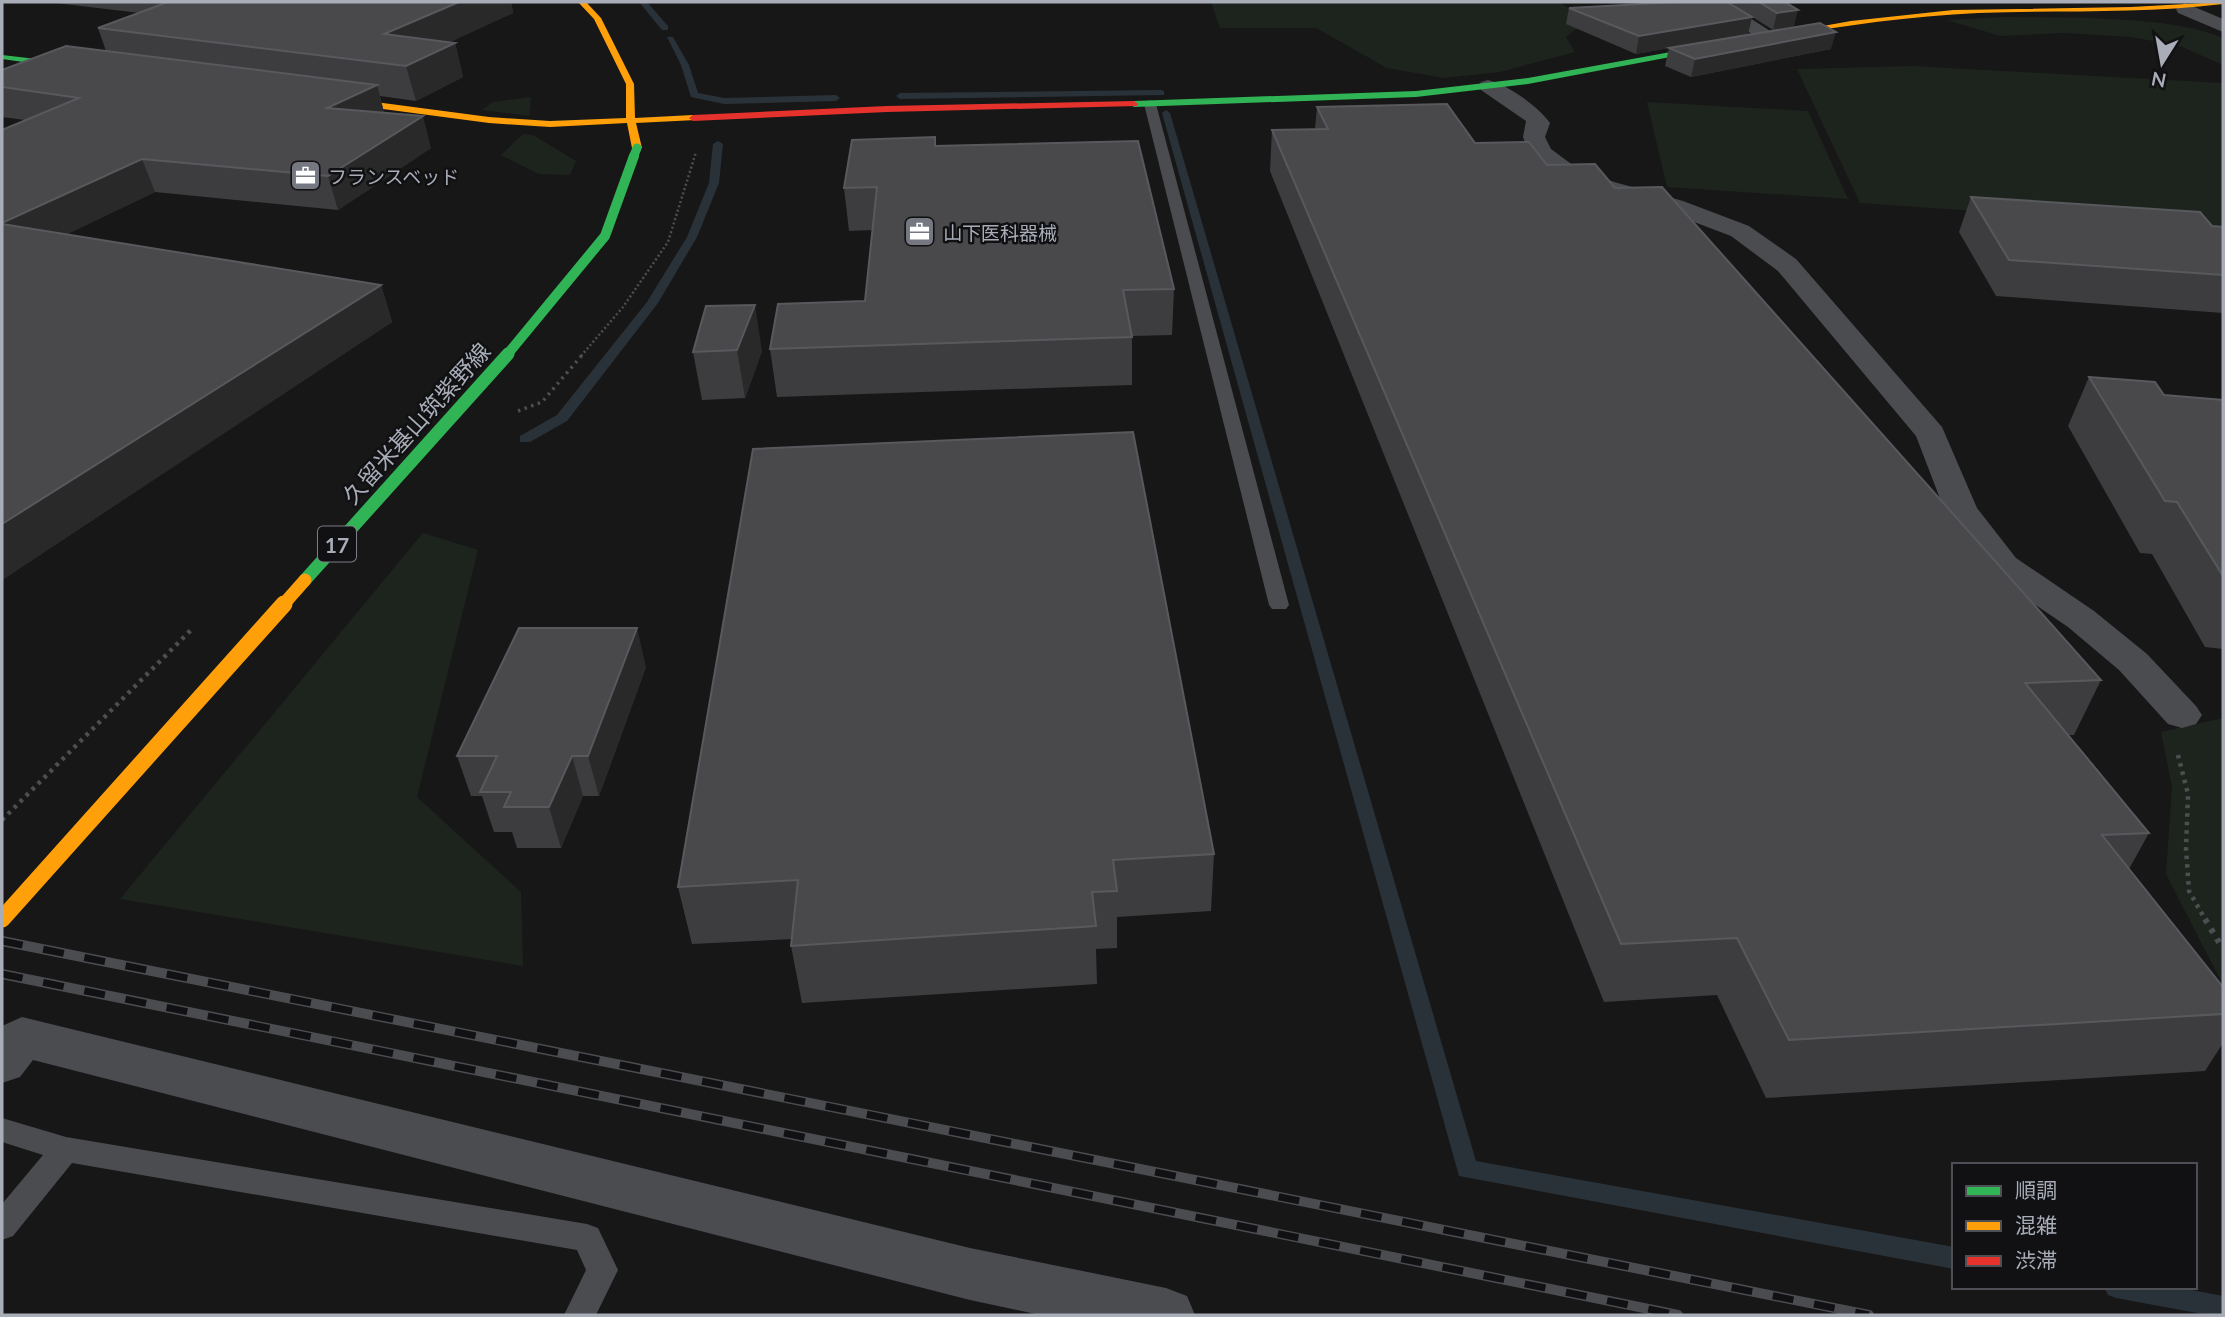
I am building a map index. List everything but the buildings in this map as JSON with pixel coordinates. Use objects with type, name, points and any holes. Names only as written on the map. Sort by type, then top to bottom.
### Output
[{"type":"street","name":"久留米基山筑紫野線","points":[[2,919],[539,319],[605,236],[637,148],[631,122],[630,84],[597,18],[582,2]]},
{"type":"street","points":[[1713,2],[1768,36]]},
{"type":"street","points":[[313,97],[489,120],[550,124],[887,109],[1150,104],[1416,94],[1528,81],[1768,36],[1916,14],[1980,11],[2126,13],[2185,9],[2223,2]]},
{"type":"street","points":[[2185,9],[2223,26]]},
{"type":"street","points":[[2,57],[96,69]]},
{"type":"street","points":[[1488,86],[1498,94],[1531,110],[1539,123],[1534,137],[1541,153],[1566,171],[1605,187],[1674,205],[1740,231],[1787,265],[1931,434],[1961,509],[2003,566],[2081,619],[2123,654],[2182,715]]},
{"type":"street","points":[[2,1062],[22,1037],[970,1274],[1166,1315]]},
{"type":"lane","points":[[1150,104],[1279,605]]},
{"type":"lane","points":[[2,1130],[66,1149],[587,1238],[602,1270],[580,1315]]},
{"type":"lane","points":[[2,1227],[66,1149]]},
{"type":"path","points":[[2182,715],[2177,752],[2188,794],[2186,849],[2189,891],[2223,949]]},
{"type":"shaded area","points":[[1211,2],[1559,2],[1587,20],[1566,37],[1575,52],[1500,72],[1444,78],[1387,68],[1316,28],[1220,28]]},
{"type":"shaded area","points":[[2005,17],[2117,19],[2175,25],[2223,38],[2223,65],[2180,46],[2131,37],[2064,33],[2000,36],[1947,20]]},
{"type":"shaded area","points":[[1913,66],[2223,83],[2223,228],[1860,203],[1797,69]]},
{"type":"shaded area","points":[[531,97],[529,116],[482,110],[493,102]]},
{"type":"shaded area","points":[[1647,102],[1808,111],[1848,199],[1667,187]]},
{"type":"shaded area","points":[[523,134],[533,135],[576,161],[570,175],[539,174],[501,155]]},
{"type":"shaded area","points":[[423,533],[478,550],[417,797],[521,892],[523,966],[120,899]]},
{"type":"shaded area","points":[[2223,718],[2223,985],[2166,874],[2172,787],[2161,732]]},
{"type":"waterway","points":[[643,2],[665,28]]},
{"type":"waterway","points":[[670,39],[685,65],[694,95],[724,101],[836,98]]},
{"type":"waterway","points":[[900,96],[1161,93]]},
{"type":"waterway","points":[[1166,113],[1467,1169],[1952,1258]]},
{"type":"waterway","points":[[525,439],[562,418],[652,303],[692,237],[714,183],[718,144]]},
{"type":"waterway","points":[[2127,1289],[2223,1307]]},
{"type":"railway","points":[[2,941],[1869,1315]]},
{"type":"railway","points":[[2,974],[1678,1315]]},
{"type":"traffic: fast","points":[[1134,104],[1416,94],[1528,81],[1720,45]]},
{"type":"traffic: fast","points":[[2,57],[80,67]]},
{"type":"traffic: fast","points":[[305,580],[539,319],[605,236],[637,148]]},
{"type":"traffic: slow","points":[[582,2],[597,18],[630,84],[631,122],[637,148]]},
{"type":"traffic: slow","points":[[1776,35],[1953,12],[2162,8],[2223,2]]},
{"type":"traffic: slow","points":[[330,99],[489,120],[550,124],[693,118]]},
{"type":"traffic: slow","points":[[2,919],[305,580]]},
{"type":"traffic: jam","points":[[693,118],[887,109],[1134,104]]},
{"type":"place","name":"フランスベッド","points":[[305,176]]},
{"type":"place","name":"山下医科器械","points":[[920,232]]}]
